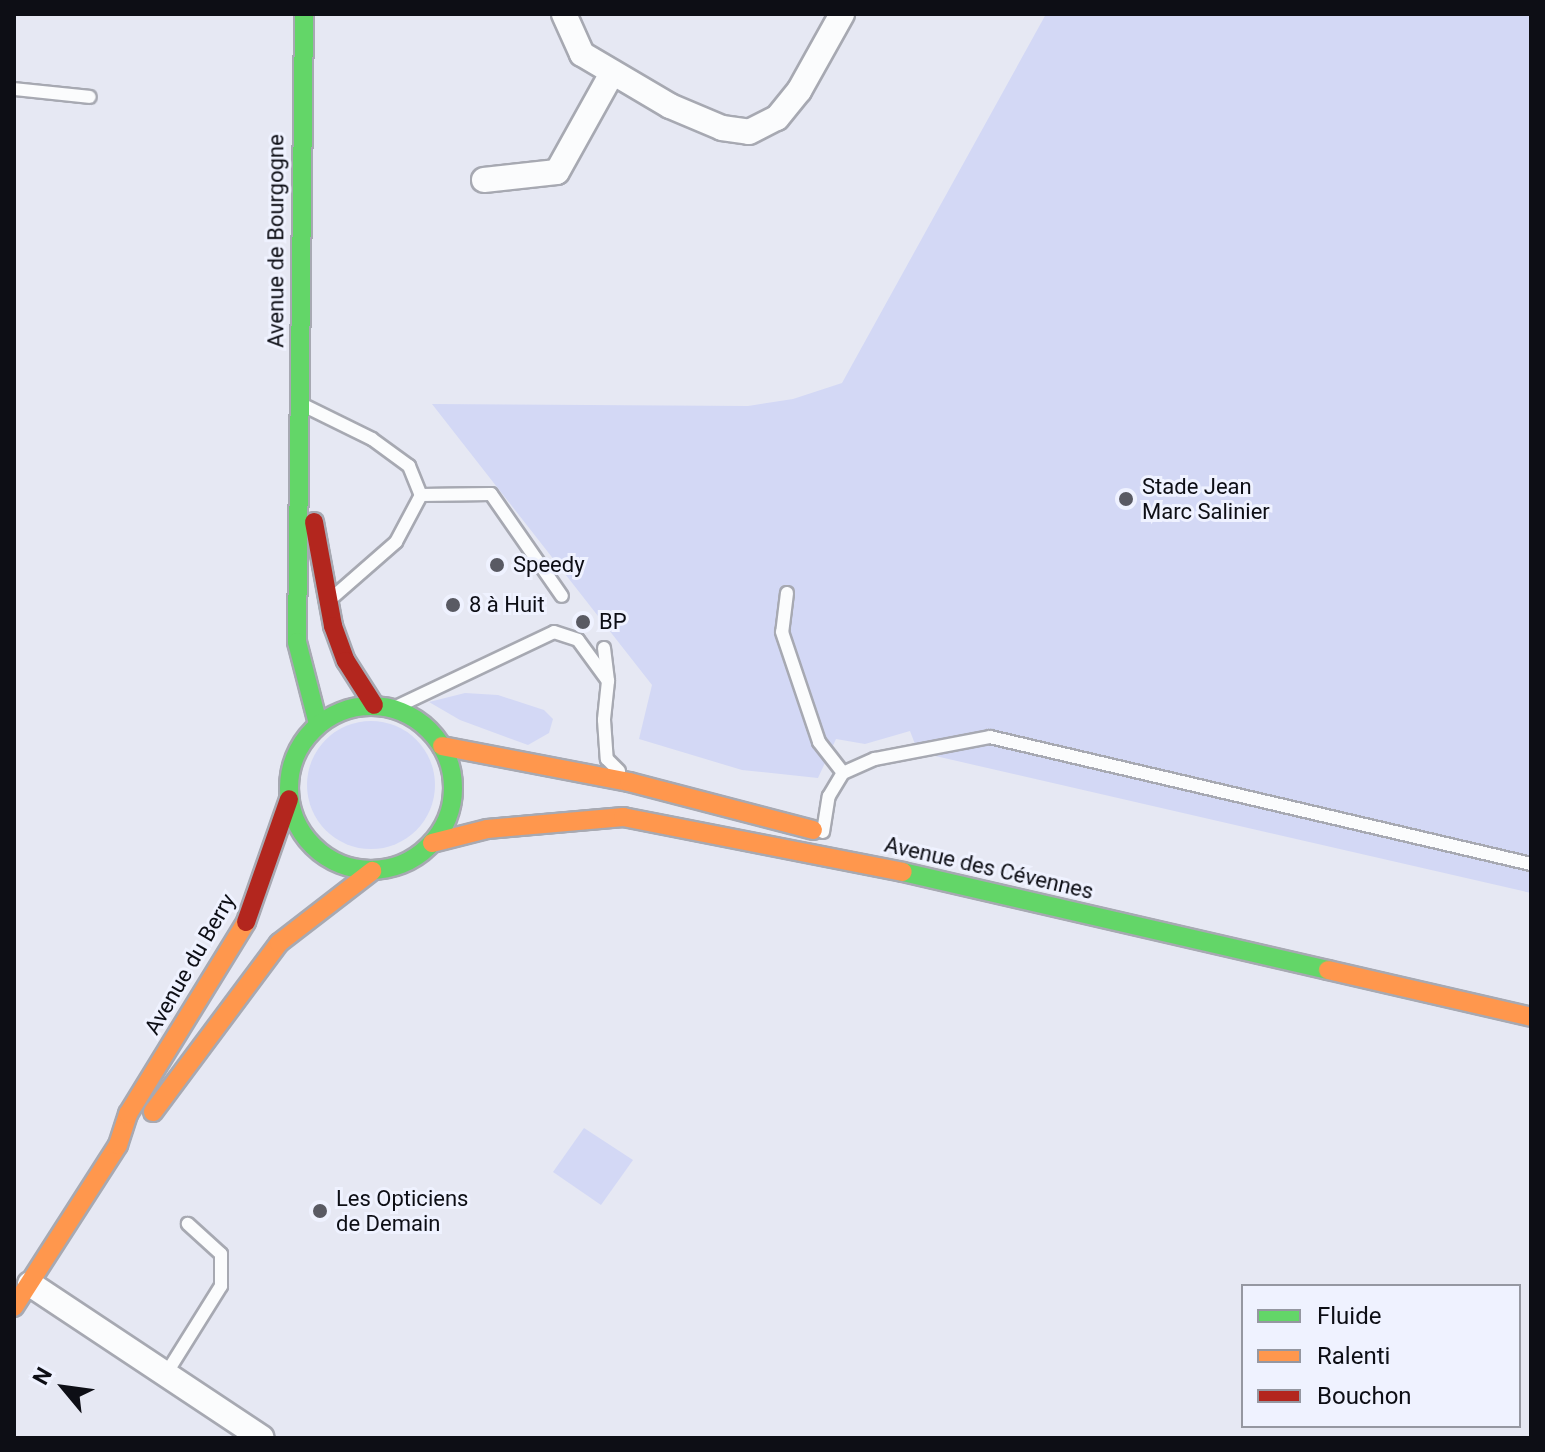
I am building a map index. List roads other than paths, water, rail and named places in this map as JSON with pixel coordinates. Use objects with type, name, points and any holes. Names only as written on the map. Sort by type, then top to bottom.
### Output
[{"type":"street","name":"Avenue de Bourgogne","points":[[304,14],[297,642],[318,724]]},
{"type":"street","points":[[564,14],[582,54],[670,106],[750,136],[777,118],[799,91],[842,14]]},
{"type":"street","points":[[484,180],[557,172],[612,73]]},
{"type":"street","name":"Avenue de Bourgogne","points":[[301,468],[326,604],[346,661],[374,705]]},
{"type":"street","points":[[374,705],[394,708],[429,729],[442,746],[451,770],[453,796],[446,821],[432,843],[405,863],[372,871],[326,858],[295,822],[289,799],[295,755],[318,724],[335,713],[374,705]]},
{"type":"street","points":[[442,746],[629,782],[830,834]]},
{"type":"street","name":"Avenue du Berry","points":[[14,1307],[118,1145],[128,1114],[253,910],[289,799]]},
{"type":"street","name":"Avenue des Cévennes","points":[[432,843],[487,829],[623,817],[788,846],[1531,1017]]},
{"type":"street","name":"Avenue du Berry","points":[[118,1145],[145,1122],[279,943],[372,871]]},
{"type":"street","points":[[30,1284],[262,1438]]},
{"type":"lane","points":[[14,89],[90,97]]},
{"type":"lane","points":[[299,404],[372,439],[409,466],[421,495]]},
{"type":"lane","points":[[421,495],[491,494],[562,596]]},
{"type":"lane","points":[[326,604],[396,542],[421,495]]},
{"type":"lane","points":[[787,593],[782,632],[819,742],[843,773]]},
{"type":"lane","points":[[394,708],[554,632],[578,640],[608,681]]},
{"type":"lane","points":[[604,648],[608,681],[604,720],[607,759],[629,782]]},
{"type":"lane","points":[[830,834],[829,796],[843,773],[875,759],[990,737],[1531,864]]},
{"type":"lane","points":[[166,1374],[221,1286],[221,1254],[188,1224]]},
{"type":"place","name":"Stade Jean Marc Salinier","points":[[1126,499]]},
{"type":"place","name":"Speedy","points":[[497,565]]},
{"type":"place","name":"8 à Huit","points":[[453,605]]},
{"type":"place","name":"BP","points":[[583,622]]},
{"type":"place","name":"Les Opticiens de Demain","points":[[320,1211]]}]
